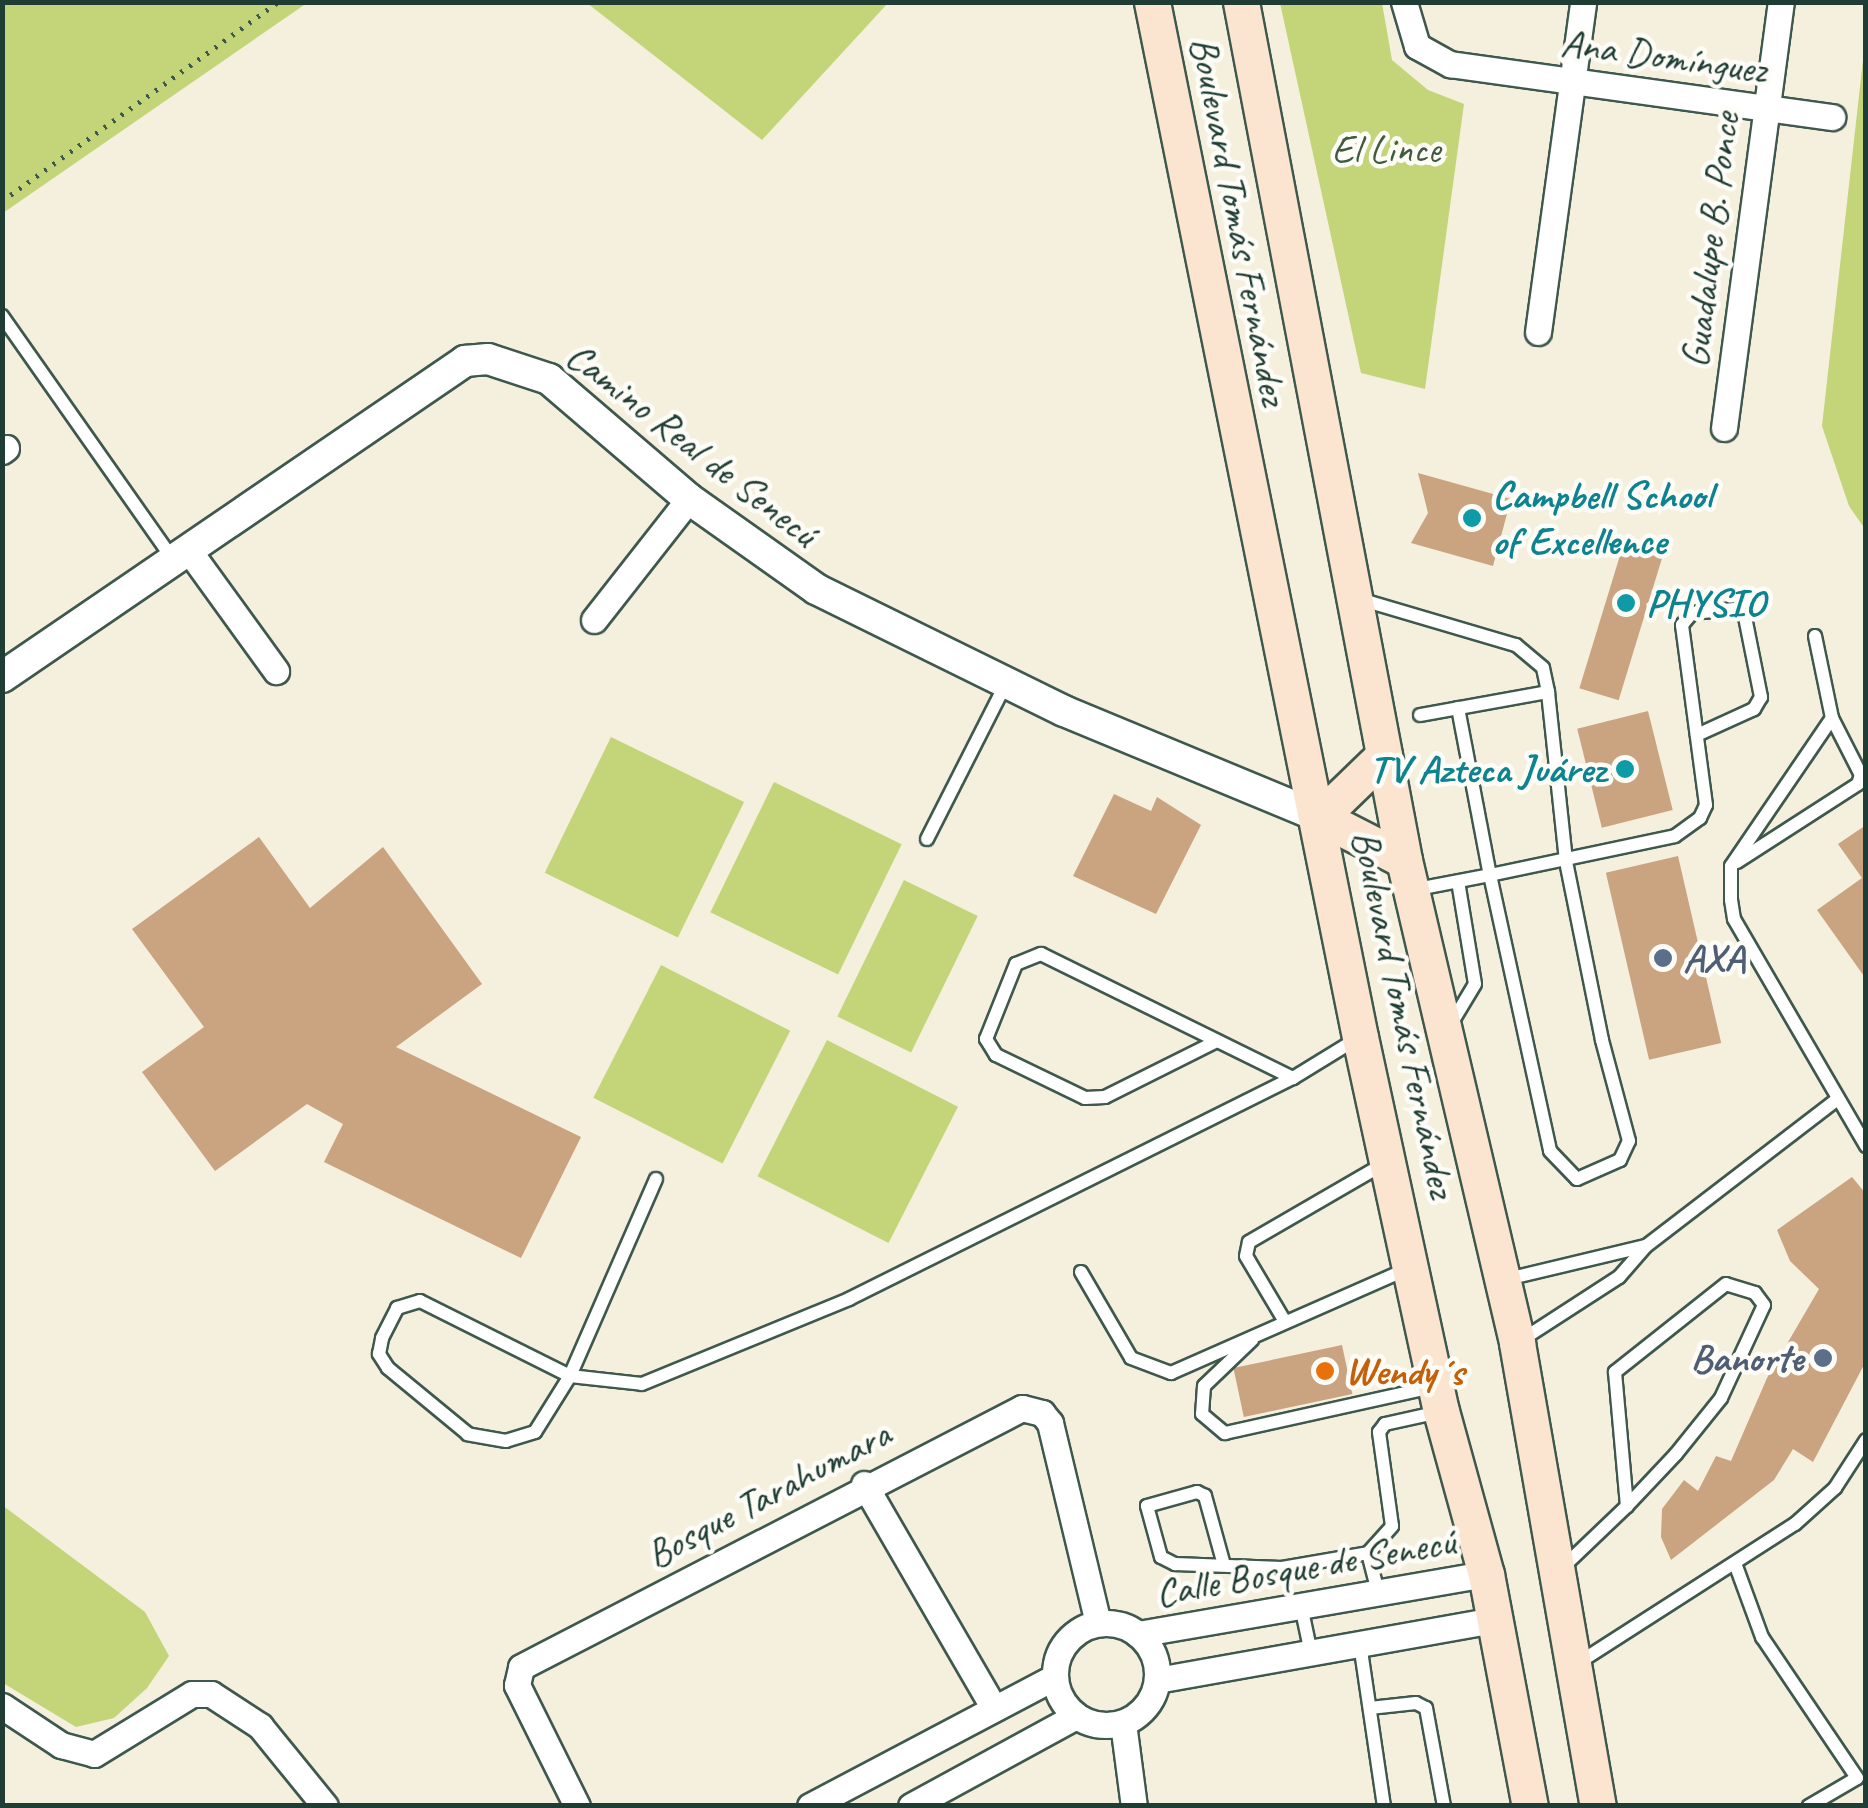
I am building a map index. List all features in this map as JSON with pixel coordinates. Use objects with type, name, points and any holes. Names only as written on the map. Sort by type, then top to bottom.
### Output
[{"type":"main road","name":"Boulevard Tomás Fernández","points":[[1152,2],[1320,817],[1360,1037],[1414,1267],[1439,1399],[1486,1574],[1530,1806]]},
{"type":"main road","name":"Boulevard Tomás Fernández","points":[[1241,2],[1408,876],[1517,1343],[1554,1577],[1598,1806]]},
{"type":"main road","points":[[1384,755],[1320,817],[1408,876]]},
{"type":"street","name":"Ana Domínguez","points":[[1404,2],[1409,30],[1429,57],[1832,117]]},
{"type":"street","points":[[1538,332],[1583,2]]},
{"type":"street","name":"Guadalupe B. Ponce","points":[[1724,428],[1781,2]]},
{"type":"street","name":"Camino Real de Senecú","points":[[2,678],[465,362],[488,359],[549,379],[690,500],[816,589],[1006,682],[1320,817]]},
{"type":"street","points":[[594,620],[690,500]]},
{"type":"street","points":[[180,554],[276,671]]},
{"type":"street","name":"Bosque Tarahumara","points":[[576,1806],[518,1685],[521,1667],[864,1484],[1022,1408],[1042,1412],[1050,1423],[1098,1623]]},
{"type":"street","points":[[864,1484],[994,1708]]},
{"type":"street","name":"Calle Bosque de Senecú","points":[[1138,1634],[1486,1574]]},
{"type":"street","points":[[1157,1680],[1494,1620]]},
{"type":"street","points":[[810,1806],[1055,1677],[1070,1637],[1098,1623],[1138,1634],[1156,1662],[1157,1680],[1145,1706],[1123,1723],[1106,1725],[1076,1716],[1055,1677]]},
{"type":"street","points":[[2,1706],[61,1746],[94,1754],[192,1694],[211,1694],[260,1726],[325,1806]]},
{"type":"street","points":[[911,1806],[1076,1716]]},
{"type":"street","points":[[1123,1723],[1134,1806]]},
{"type":"lane","points":[[2,316],[180,554]]},
{"type":"lane","points":[[1352,597],[1516,646],[1543,668],[1566,860],[1602,1040],[1630,1142],[1620,1160],[1576,1179],[1550,1150],[1458,708]]},
{"type":"lane","points":[[1408,876],[1458,882],[1690,829],[1706,805],[1682,624],[1692,613],[1735,609],[1745,617],[1761,697],[1754,709],[1697,734]]},
{"type":"lane","points":[[1731,866],[1863,781],[1832,718],[1815,636]]},
{"type":"lane","points":[[928,839],[1006,682]]},
{"type":"lane","points":[[1420,715],[1548,692]]},
{"type":"lane","points":[[1832,718],[1731,866],[1734,919],[1835,1101],[1866,1146]]},
{"type":"lane","points":[[1446,1031],[1475,984],[1458,882]]},
{"type":"lane","points":[[1217,1041],[1105,1097],[1085,1098],[996,1054],[986,1039],[1016,964],[1041,954],[1292,1078]]},
{"type":"lane","points":[[656,1180],[570,1376],[536,1432],[506,1441],[468,1434],[388,1368],[379,1354],[382,1338],[397,1308],[420,1301],[570,1376],[642,1384],[848,1300],[1292,1078],[1360,1037]]},
{"type":"lane","points":[[1517,1343],[1620,1277],[1646,1246],[1835,1101]]},
{"type":"lane","points":[[1284,1320],[1246,1256],[1249,1242],[1388,1162]]},
{"type":"lane","points":[[1502,1280],[1646,1246]]},
{"type":"lane","points":[[1082,1272],[1131,1358],[1147,1367],[1171,1372],[1265,1328],[1414,1267]]},
{"type":"lane","points":[[1554,1577],[1627,1506],[1721,1398],[1764,1305],[1755,1293],[1726,1284],[1614,1372],[1627,1506]]},
{"type":"lane","points":[[1265,1328],[1204,1386],[1202,1414],[1225,1433],[1439,1399]]},
{"type":"lane","points":[[1224,1565],[1205,1496],[1196,1492],[1147,1506],[1161,1556],[1175,1564],[1282,1568],[1368,1553],[1392,1526],[1379,1432],[1385,1424],[1439,1399]]},
{"type":"lane","points":[[1571,1667],[1736,1566],[1835,1488],[1866,1440]]},
{"type":"lane","points":[[1368,1553],[1378,1592]]},
{"type":"lane","points":[[1736,1566],[1762,1637],[1862,1781],[1809,1806]]},
{"type":"lane","points":[[1301,1606],[1311,1653]]},
{"type":"lane","points":[[1360,1644],[1384,1806]]},
{"type":"lane","points":[[1370,1708],[1426,1708],[1444,1806]]},
{"type":"path","points":[[2,201],[278,2]]},
{"type":"green space","points":[[3,2],[307,2],[307,3],[3,213]]},
{"type":"green space","points":[[587,3],[888,3],[762,140]]},
{"type":"green space","name":"El Lince","points":[[1280,3],[1382,3],[1392,60],[1428,90],[1464,104],[1425,389],[1361,373]]},
{"type":"green space","points":[[1865,42],[1866,529],[1849,506],[1822,426]]},
{"type":"green space","points":[[611,737],[744,802],[678,938],[545,873]]},
{"type":"green space","points":[[774,782],[902,844],[838,975],[710,912]]},
{"type":"green space","points":[[904,880],[978,916],[911,1053],[837,1017]]},
{"type":"green space","points":[[661,965],[790,1031],[723,1164],[593,1098]]},
{"type":"green space","points":[[827,1040],[958,1107],[889,1243],[758,1176]]},
{"type":"green space","points":[[2,1505],[145,1612],[169,1656],[147,1688],[114,1718],[76,1727],[3,1683]]},
{"type":"building","name":"Campbell School of Excellence","points":[[1418,473],[1511,499],[1493,566],[1411,543],[1428,513]]},
{"type":"building","name":"PHYSIO","points":[[1625,539],[1664,551],[1619,700],[1579,688]]},
{"type":"building","name":"TV Azteca Juárez","points":[[1648,711],[1673,810],[1602,828],[1577,729]]},
{"type":"building","points":[[1114,794],[1151,811],[1157,797],[1201,825],[1156,914],[1073,876]]},
{"type":"building","points":[[1866,825],[1866,979],[1817,910],[1862,878],[1838,844]]},
{"type":"building","points":[[259,837],[310,908],[383,847],[482,984],[396,1047],[581,1137],[521,1258],[324,1162],[343,1124],[307,1104],[215,1171],[142,1072],[204,1027],[132,929]]},
{"type":"building","name":"AXA","points":[[1678,856],[1721,1043],[1649,1060],[1606,873]]},
{"type":"building","points":[[1852,1177],[1866,1194],[1866,1361],[1813,1462],[1793,1449],[1774,1480],[1671,1560],[1661,1537],[1662,1509],[1684,1480],[1698,1491],[1716,1456],[1731,1461],[1767,1378],[1819,1289],[1790,1261],[1777,1230]]},
{"type":"building","points":[[1342,1345],[1352,1394],[1244,1417],[1233,1368]]},
{"type":"place","name":"Campbell School of Excellence","points":[[1472,518]]},
{"type":"place","name":"PHYSIO","points":[[1626,603]]},
{"type":"place","name":"TV Azteca Juárez","points":[[1625,769]]},
{"type":"place","name":"AXA","points":[[1663,958]]},
{"type":"place","name":"Banorte","points":[[1823,1358]]},
{"type":"place","name":"Wendy´s","points":[[1325,1371]]}]
